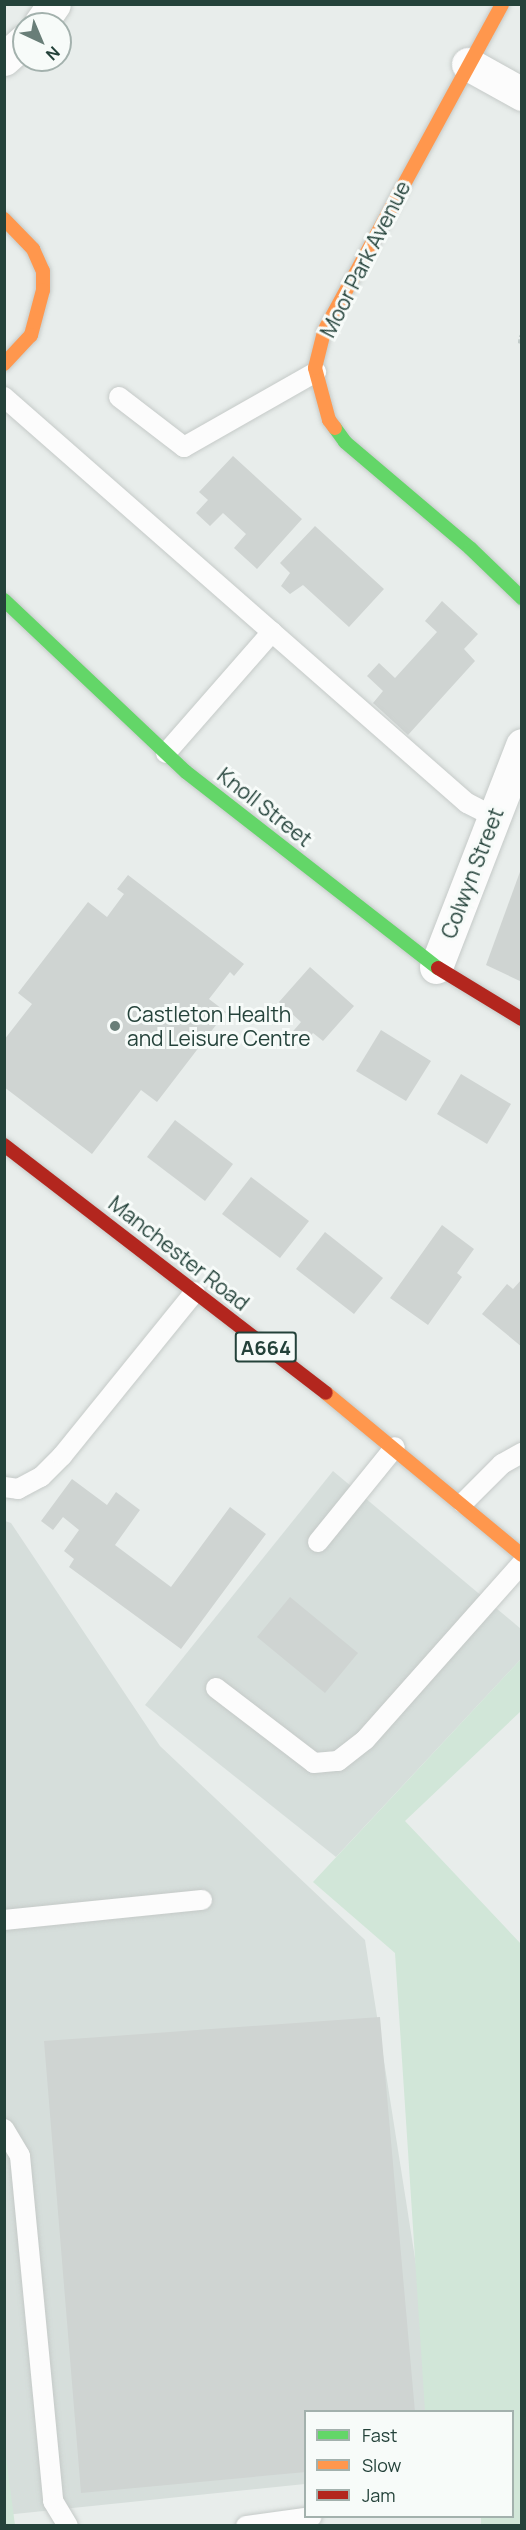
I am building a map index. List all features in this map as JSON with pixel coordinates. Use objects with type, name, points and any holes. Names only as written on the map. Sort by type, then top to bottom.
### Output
[{"type":"street","name":"Moor Park Avenue","points":[[502,4],[324,331],[316,372],[329,420],[345,442],[471,549],[522,598]]},
{"type":"street","points":[[468,64],[522,94]]},
{"type":"street","points":[[4,219],[33,249],[43,271],[43,290],[30,334],[4,364]]},
{"type":"street","name":"Knoll Street","points":[[4,600],[166,753],[436,967],[522,1019]]},
{"type":"street","name":"Colwyn Street","points":[[436,967],[522,745]]},
{"type":"street","name":"Manchester Road","points":[[4,1145],[394,1446],[522,1555]]},
{"type":"lane","points":[[119,397],[184,447],[316,372]]},
{"type":"lane","points":[[4,397],[466,803],[494,817]]},
{"type":"lane","points":[[166,753],[272,632]]},
{"type":"lane","points":[[4,1487],[18,1489],[40,1477],[62,1456],[195,1292]]},
{"type":"lane","points":[[318,1542],[394,1446]]},
{"type":"lane","points":[[463,1503],[502,1464],[522,1453]]},
{"type":"lane","points":[[216,1688],[314,1763],[338,1761],[365,1740],[522,1563]]},
{"type":"lane","points":[[4,1920],[202,1900]]},
{"type":"lane","points":[[4,2129],[20,2156],[53,2501],[68,2526]]},
{"type":"lane","points":[[246,2526],[305,2518]]},
{"type":"path","points":[[522,335],[518,340],[522,342]]},
{"type":"shaded area","points":[[333,1471],[521,1629],[521,1659],[336,1857],[145,1705]]},
{"type":"shaded area","points":[[5,1521],[11,1523],[160,1746],[365,1940],[439,2410],[304,2410],[304,2484],[5,2515]]},
{"type":"green space","points":[[521,1659],[521,1711],[405,1821],[521,1944],[521,2525],[481,2526],[481,2518],[514,2518],[514,2410],[425,2410],[395,1953],[313,1882]]},
{"type":"green space","points":[[5,2450],[15,2525],[5,2525]]},
{"type":"building","points":[[233,456],[302,519],[257,569],[234,548],[246,534],[223,513],[210,526],[196,513],[208,500],[199,492]]},
{"type":"building","points":[[315,526],[384,589],[349,627],[303,585],[290,594],[281,586],[290,573],[280,563]]},
{"type":"building","points":[[442,601],[478,634],[464,649],[475,661],[408,735],[373,703],[383,691],[367,676],[379,663],[395,678],[437,632],[425,621]]},
{"type":"building","points":[[522,869],[522,982],[486,965]]},
{"type":"building","name":"Castleton Health and Leisure Centre","points":[[128,875],[244,964],[234,976],[230,972],[209,999],[226,1012],[157,1102],[141,1090],[92,1154],[4,1087],[4,1040],[32,1004],[18,993],[88,902],[107,917],[124,894],[117,889]]},
{"type":"building","points":[[310,967],[354,1006],[323,1041],[313,1033],[300,1048],[288,1037],[301,1022],[279,1002]]},
{"type":"building","points":[[381,1030],[431,1061],[406,1101],[356,1071]]},
{"type":"building","points":[[461,1074],[511,1104],[487,1144],[437,1114]]},
{"type":"building","points":[[175,1120],[233,1164],[205,1201],[147,1157]]},
{"type":"building","points":[[251,1177],[309,1221],[280,1258],[222,1214]]},
{"type":"building","points":[[442,1225],[474,1249],[457,1273],[462,1277],[428,1325],[390,1298]]},
{"type":"building","points":[[325,1232],[383,1278],[354,1314],[296,1269]]},
{"type":"building","points":[[522,1279],[522,1347],[482,1314],[507,1284],[513,1289]]},
{"type":"building","points":[[72,1479],[107,1505],[116,1492],[140,1510],[115,1545],[171,1587],[230,1507],[266,1534],[181,1649],[69,1567],[74,1559],[64,1551],[79,1530],[63,1517],[53,1530],[41,1521]]},
{"type":"building","points":[[290,1597],[358,1653],[325,1693],[257,1637]]},
{"type":"building","points":[[380,2017],[415,2410],[304,2410],[304,2472],[81,2493],[44,2041]]},
{"type":"traffic: fast","points":[[335,428],[345,442],[471,549],[522,598]]},
{"type":"traffic: fast","points":[[4,600],[186,772],[438,968]]},
{"type":"traffic: slow","points":[[335,428],[329,420],[315,368],[324,331],[502,4]]},
{"type":"traffic: slow","points":[[4,219],[33,249],[43,271],[43,290],[31,335],[4,364]]},
{"type":"traffic: slow","points":[[326,1393],[522,1555]]},
{"type":"traffic: jam","points":[[438,968],[522,1019]]},
{"type":"traffic: jam","points":[[4,1145],[326,1393]]},
{"type":"place","name":"Castleton Health and Leisure Centre","points":[[115,1026]]}]
